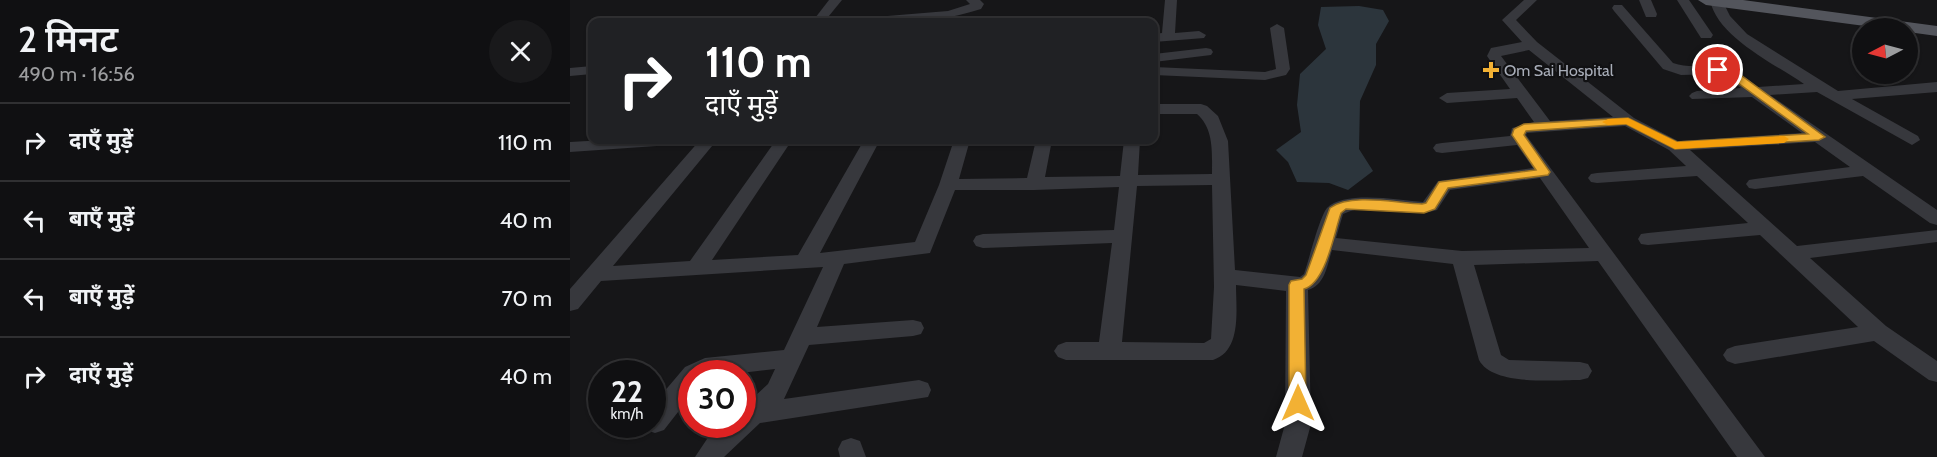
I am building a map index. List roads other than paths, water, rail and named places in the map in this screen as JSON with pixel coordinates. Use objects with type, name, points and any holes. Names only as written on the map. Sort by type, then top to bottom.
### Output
[{"type":"main road","points":[[1735,0],[1937,29]]},
{"type":"main road","points":[[1711,1],[1937,29]]},
{"type":"street","points":[[821,18],[836,0]]},
{"type":"street","points":[[912,18],[949,15],[977,6],[978,4],[972,0]]},
{"type":"street","points":[[1171,0],[1161,38],[1199,35]]},
{"type":"street","points":[[1531,0],[1509,20],[1532,45],[1628,121],[1675,146],[1878,332],[1937,373]]},
{"type":"street","points":[[1645,0],[1651,14]]},
{"type":"street","points":[[1683,0],[1706,35]]},
{"type":"street","points":[[1711,1],[1742,37],[1820,87],[1912,140]]},
{"type":"street","points":[[1618,8],[1668,66],[1681,71],[1727,72],[1937,219]]},
{"type":"street","points":[[1158,71],[1265,76],[1281,72],[1283,69],[1277,28]]},
{"type":"street","points":[[1532,45],[1494,53],[1545,126]]},
{"type":"street","points":[[1158,58],[1206,52]]},
{"type":"street","points":[[570,72],[588,70]]},
{"type":"street","points":[[1697,96],[1820,87]]},
{"type":"street","points":[[1836,96],[1937,87]]},
{"type":"street","points":[[1447,98],[1521,93]]},
{"type":"street","points":[[1066,351],[1213,351],[1222,342],[1225,276],[1220,141],[1212,119],[1201,109],[1158,109]]},
{"type":"street","points":[[1628,121],[1524,128],[1518,131],[1518,135],[1602,254],[1752,457]]},
{"type":"street","points":[[1675,146],[1819,137]]},
{"type":"street","points":[[1442,148],[1521,140]]},
{"type":"street","points":[[570,147],[613,144]]},
{"type":"street","points":[[570,303],[706,144]]},
{"type":"street","points":[[696,268],[781,144]]},
{"type":"street","points":[[805,262],[870,144]]},
{"type":"street","points":[[596,274],[805,262],[923,248],[948,185],[961,144]]},
{"type":"street","points":[[1034,185],[1043,144]]},
{"type":"street","points":[[1109,351],[1132,144]]},
{"type":"street","points":[[1597,178],[1702,170]]},
{"type":"street","points":[[1755,184],[1868,170]]},
{"type":"street","points":[[1225,276],[1297,285],[1307,283],[1313,277],[1335,211],[1342,206],[1354,204],[1424,208],[1430,206],[1444,185],[1544,172]]},
{"type":"street","points":[[948,185],[1034,185],[1223,179]]},
{"type":"street","points":[[1648,239],[1763,228]]},
{"type":"street","points":[[983,241],[1123,236]]},
{"type":"street","points":[[1794,253],[1933,240]]},
{"type":"street","points":[[1324,243],[1462,258],[1602,254]]},
{"type":"street","points":[[756,411],[777,390],[837,258]]},
{"type":"street","points":[[1462,258],[1491,360],[1509,369],[1580,371]]},
{"type":"street","points":[[1289,457],[1298,424],[1297,285]]},
{"type":"street","points":[[739,360],[913,328]]},
{"type":"street","points":[[1735,355],[1878,332]]},
{"type":"street","points":[[756,418],[919,390]]},
{"type":"street","points":[[666,408],[678,392]]},
{"type":"street","points":[[708,457],[725,438]]},
{"type":"place","name":"Om Sai Hospital","points":[[1491,70]]}]
